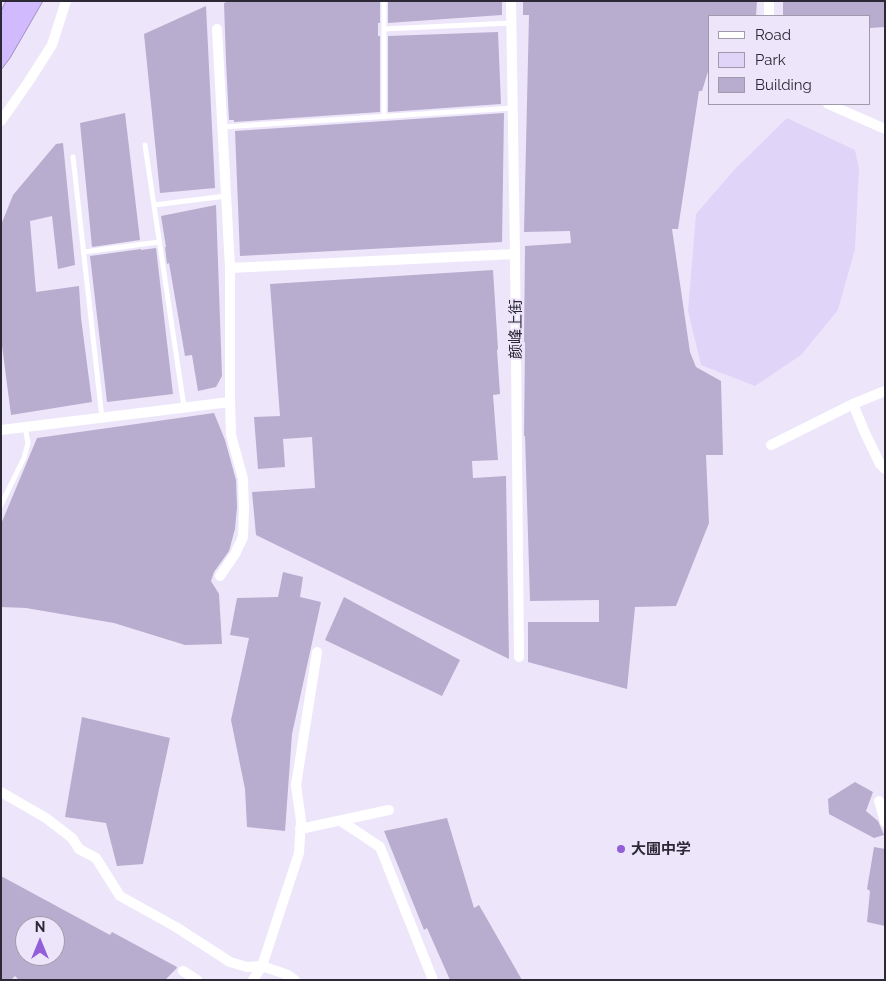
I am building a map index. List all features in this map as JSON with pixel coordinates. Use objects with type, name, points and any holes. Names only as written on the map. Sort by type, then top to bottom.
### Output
[{"type":"street","points":[[1,121],[52,45],[66,1]]},
{"type":"street","name":"颜峰上街","points":[[511,1],[519,657]]},
{"type":"street","points":[[768,1],[769,15]]},
{"type":"street","points":[[217,29],[230,268],[230,402],[232,435],[243,479],[244,510],[243,537],[235,554],[220,576]]},
{"type":"street","points":[[830,105],[885,129]]},
{"type":"street","points":[[230,268],[515,254]]},
{"type":"street","points":[[771,446],[853,404],[885,390]]},
{"type":"street","points":[[1,430],[230,402]]},
{"type":"street","points":[[853,404],[880,464],[885,468]]},
{"type":"street","points":[[253,980],[262,966],[299,852],[301,821],[296,784],[317,652]]},
{"type":"street","points":[[1,792],[46,818],[72,838],[79,849],[96,858],[120,896],[176,927],[230,962],[247,967],[262,966],[295,980]]},
{"type":"street","points":[[880,801],[885,822]]},
{"type":"street","points":[[300,829],[388,810]]},
{"type":"street","points":[[342,820],[380,847],[433,980]]},
{"type":"street","points":[[183,972],[197,980]]},
{"type":"lane","points":[[384,1],[384,116]]},
{"type":"lane","points":[[384,29],[512,23]]},
{"type":"lane","points":[[222,127],[513,108]]},
{"type":"lane","points":[[145,145],[184,407]]},
{"type":"lane","points":[[73,157],[102,418]]},
{"type":"lane","points":[[154,205],[226,196]]},
{"type":"lane","points":[[84,252],[159,242]]},
{"type":"lane","points":[[1,505],[24,458],[28,443],[25,427]]},
{"type":"green space","points":[[787,118],[855,150],[859,169],[855,249],[838,310],[801,355],[755,386],[701,365],[688,311],[696,214],[735,169]]},
{"type":"shaded area","points":[[6,1],[43,1],[1,70],[1,11]]},
{"type":"building","points":[[229,1],[380,1],[378,36],[380,36],[380,112],[234,122],[234,120],[229,120],[224,3]]},
{"type":"building","points":[[388,1],[502,1],[502,15],[388,23]]},
{"type":"building","points":[[523,1],[757,1],[756,15],[708,15],[708,72],[702,91],[699,91],[678,229],[672,229],[690,352],[696,367],[721,381],[723,455],[706,455],[709,523],[676,606],[635,607],[627,689],[528,662],[528,622],[599,622],[599,600],[530,601],[524,436],[525,246],[571,243],[570,231],[524,232],[529,15],[523,15]]},
{"type":"building","points":[[783,1],[885,1],[885,27],[871,28],[871,15],[783,15]]},
{"type":"building","points":[[206,6],[215,188],[160,193],[144,34]]},
{"type":"building","points":[[498,32],[501,104],[388,112],[388,36]]},
{"type":"building","points":[[125,113],[140,240],[92,247],[80,123]]},
{"type":"building","points":[[504,113],[502,242],[240,256],[235,131]]},
{"type":"building","points":[[63,143],[75,265],[58,269],[52,216],[30,221],[36,292],[79,286],[81,318],[92,402],[11,415],[1,338],[1,225],[13,195],[56,144]]},
{"type":"building","points":[[216,205],[222,376],[216,387],[198,391],[192,355],[185,356],[169,263],[167,264],[161,216]]},
{"type":"building","points":[[156,248],[173,394],[107,402],[90,256]]},
{"type":"building","points":[[493,270],[500,394],[493,395],[498,460],[472,461],[473,478],[506,476],[509,659],[256,535],[252,492],[315,488],[312,437],[283,439],[285,467],[258,469],[254,417],[280,416],[270,284]]},
{"type":"building","points":[[214,413],[225,440],[236,480],[237,507],[235,529],[229,551],[214,572],[211,581],[219,594],[222,644],[185,645],[114,623],[26,608],[1,607],[1,524],[37,438]]},
{"type":"building","points":[[283,572],[303,577],[300,597],[321,602],[292,734],[285,831],[247,827],[245,789],[231,720],[249,638],[230,635],[237,598],[278,597]]},
{"type":"building","points":[[344,597],[460,660],[442,696],[325,640]]},
{"type":"building","points":[[82,717],[170,738],[143,864],[117,866],[106,823],[65,817]]},
{"type":"building","points":[[855,782],[873,792],[866,811],[878,821],[884,835],[874,838],[829,814],[828,799]]},
{"type":"building","points":[[447,818],[474,908],[479,905],[522,980],[450,980],[427,928],[424,930],[384,831]]},
{"type":"building","points":[[874,847],[885,849],[885,926],[867,922],[870,891],[867,889]]},
{"type":"building","points":[[1,876],[110,935],[112,932],[177,967],[165,980],[19,980],[15,976],[11,980],[1,980]]},
{"type":"place","name":"大圃中学","points":[[621,849]]}]
